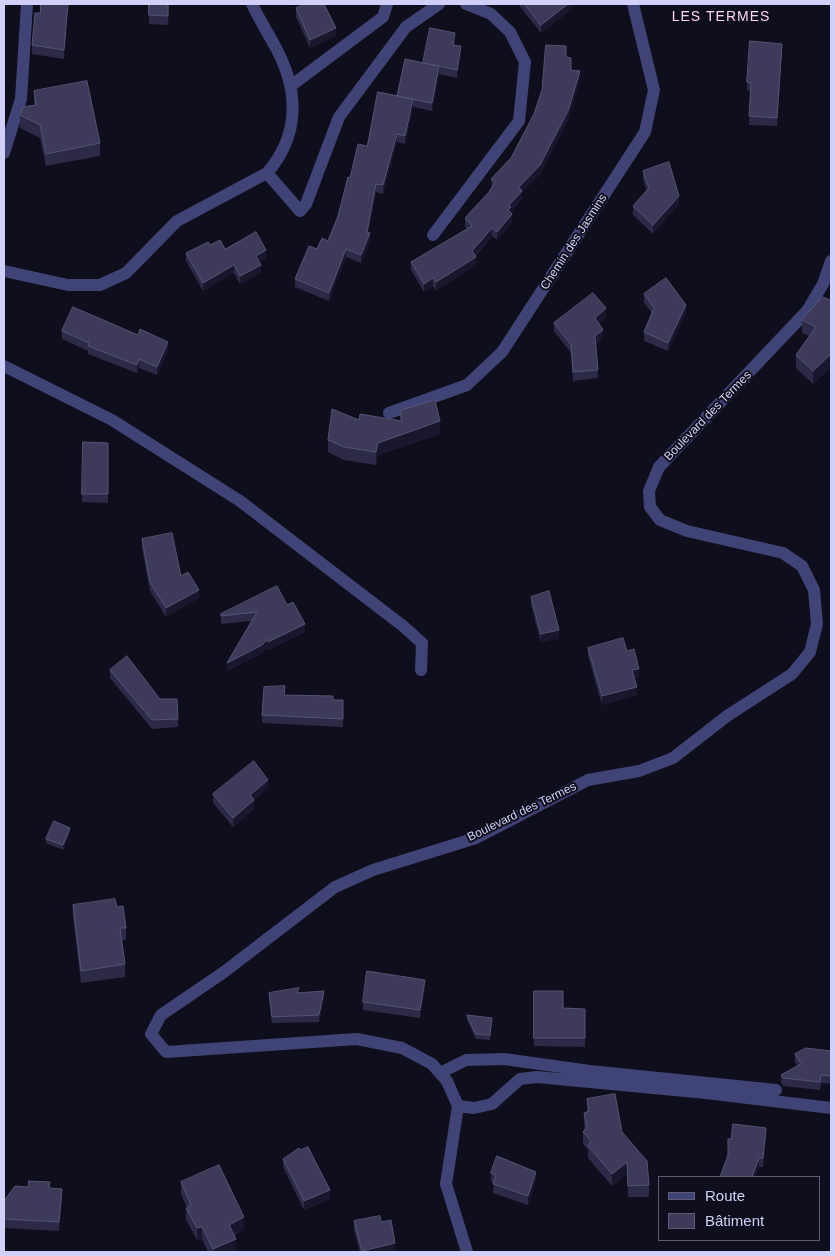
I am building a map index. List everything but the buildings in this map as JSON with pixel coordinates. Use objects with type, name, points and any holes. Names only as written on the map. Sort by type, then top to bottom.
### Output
[{"type":"street","points":[[4,153],[21,99],[27,4]]},
{"type":"street","points":[[4,271],[68,285],[100,285],[126,273],[177,221],[267,173],[277,162],[290,137],[293,112],[292,85],[277,49],[252,4]]},
{"type":"street","points":[[292,85],[383,17],[387,4]]},
{"type":"street","points":[[267,173],[300,211],[306,204],[339,117],[406,27],[439,4]]},
{"type":"street","points":[[433,235],[519,121],[525,62],[510,32],[491,14],[466,4]]},
{"type":"street","name":"Chemin des Jasmins","points":[[389,413],[467,385],[502,352],[645,132],[654,90],[633,4]]},
{"type":"street","name":"Boulevard des Termes","points":[[458,1106],[440,1073],[432,1064],[402,1048],[357,1039],[166,1052],[151,1034],[161,1015],[224,972],[335,887],[373,870],[476,838],[588,780],[639,771],[673,758],[727,716],[792,674],[810,652],[817,624],[814,590],[802,566],[783,553],[687,532],[660,520],[650,506],[649,491],[660,467],[808,311],[823,284],[831,261]]},
{"type":"street","points":[[4,366],[112,420],[240,501],[422,643],[421,670]]},
{"type":"street","points":[[440,1073],[466,1060],[504,1059],[599,1072],[776,1090]]},
{"type":"street","points":[[467,1252],[446,1184],[458,1106],[474,1108],[492,1104],[520,1079],[537,1077],[706,1093],[831,1108]]},
{"type":"district","name":"LES TERMES","points":[[721,17]]}]
